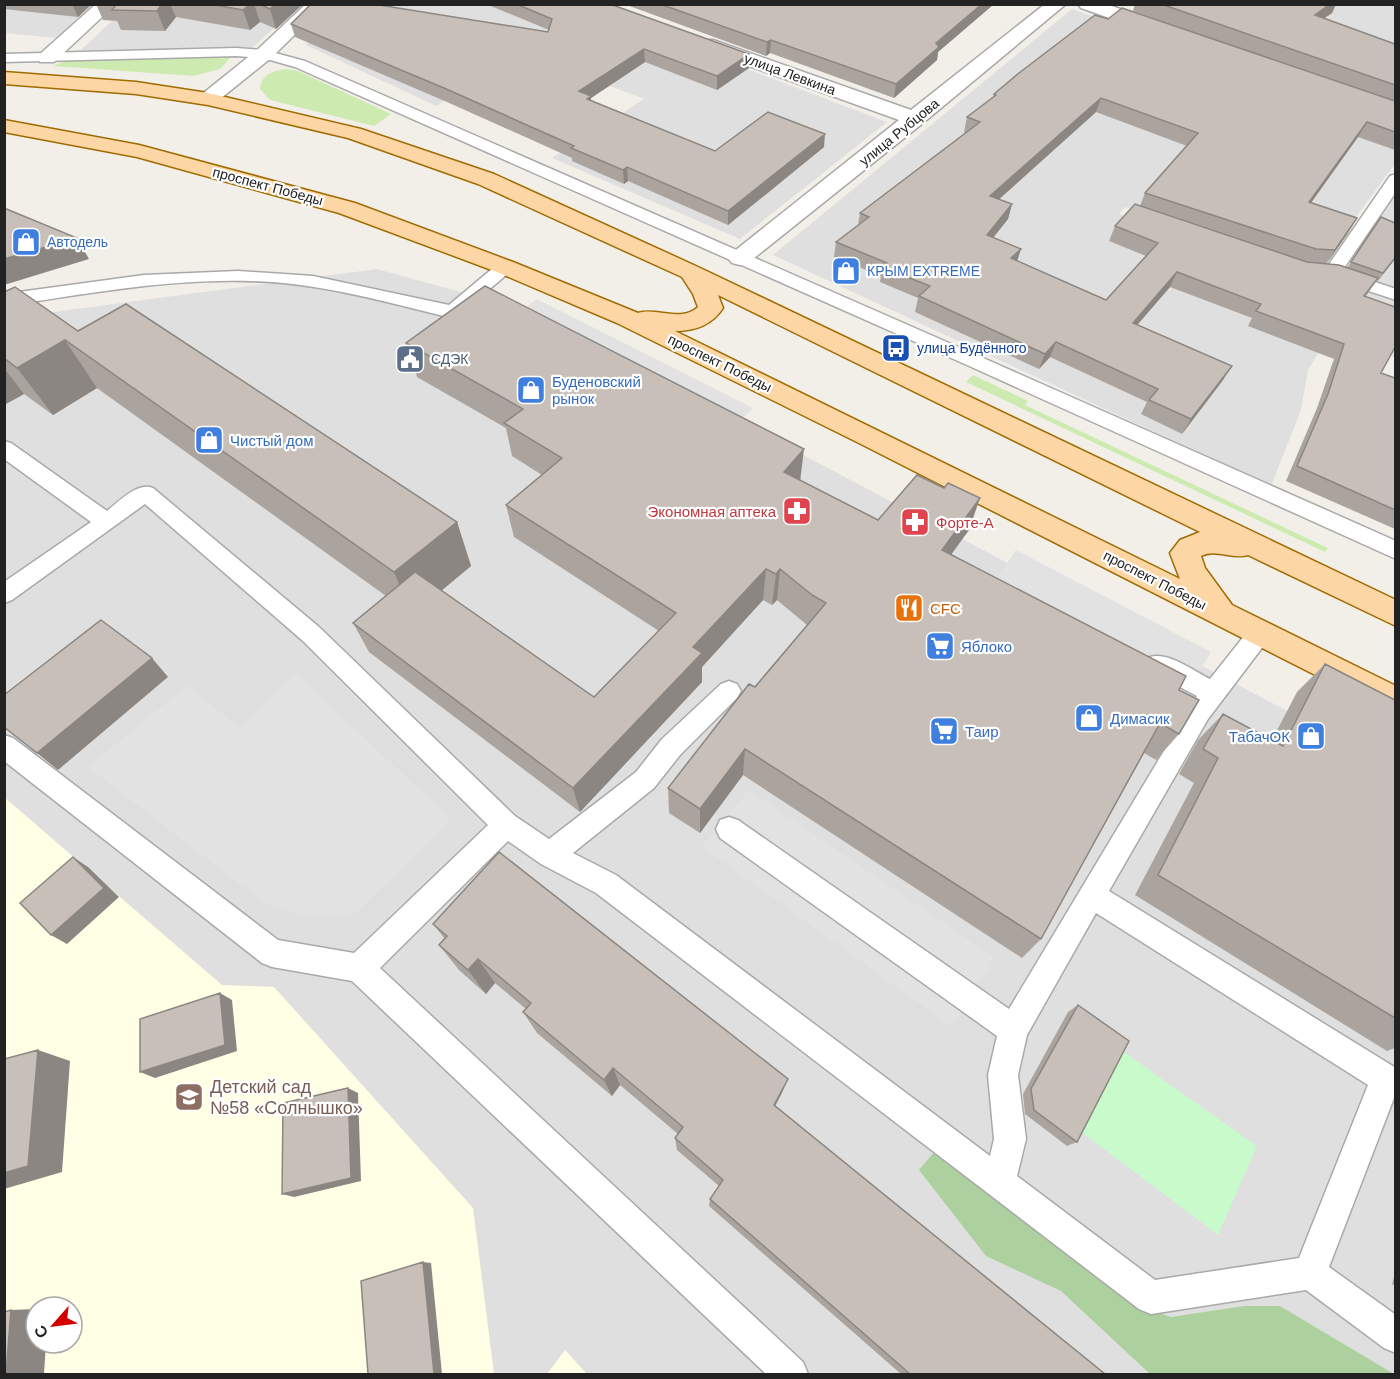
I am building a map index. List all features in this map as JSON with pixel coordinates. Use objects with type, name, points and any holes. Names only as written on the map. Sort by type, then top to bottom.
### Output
[{"type":"main road","points":[[4,78],[135,88],[208,99],[354,133],[486,179],[690,272],[1395,614]]},
{"type":"main road","name":"проспект Победы","points":[[4,126],[139,151],[347,208],[505,267],[626,317],[869,435],[1395,702]]},
{"type":"main road","points":[[626,317],[689,324],[704,318],[711,308],[705,293],[690,272]]},
{"type":"main road","points":[[1225,615],[1199,586],[1187,565],[1185,553],[1191,546],[1201,542],[1223,542],[1260,549]]},
{"type":"street","points":[[47,58],[107,4]]},
{"type":"street","points":[[208,99],[264,54],[317,4]]},
{"type":"street","name":"улица Рубцова","points":[[740,258],[916,120],[1057,4]]},
{"type":"street","points":[[1087,4],[1175,35]]},
{"type":"street","name":"улица Левкина","points":[[685,36],[916,120]]},
{"type":"lane","points":[[4,58],[236,52],[264,54],[300,64],[985,365],[1395,551]]},
{"type":"lane","points":[[1332,273],[1395,179]]},
{"type":"lane","points":[[4,300],[144,280],[238,276],[314,281],[452,312],[505,267]]},
{"type":"lane","points":[[1314,271],[1332,273],[1395,295]]},
{"type":"lane","points":[[4,448],[107,522]]},
{"type":"lane","points":[[4,594],[147,493],[311,634],[506,825],[550,855],[606,884],[1151,1297],[1310,1273],[1395,1336]]},
{"type":"lane","points":[[1000,1183],[1011,1139],[1003,1075],[1013,1030],[1199,712],[1260,633]]},
{"type":"lane","points":[[1143,656],[1214,693]]},
{"type":"lane","points":[[550,855],[645,780],[671,747],[729,691]]},
{"type":"lane","points":[[4,746],[272,953],[360,968],[791,1374]]},
{"type":"lane","points":[[360,968],[506,825]]},
{"type":"lane","points":[[729,829],[1013,1030]]},
{"type":"lane","points":[[1092,895],[1391,1082],[1310,1273]]},
{"type":"shaded area","points":[[4,5],[94,5],[57,38],[5,33]]},
{"type":"shaded area","points":[[129,5],[299,5],[251,49],[81,50]]},
{"type":"shaded area","points":[[346,5],[577,5],[887,122],[740,239],[552,158],[644,99],[521,52],[436,106],[306,45]]},
{"type":"shaded area","points":[[1137,5],[1395,5],[1395,95]]},
{"type":"shaded area","points":[[1072,9],[1395,122],[1395,164],[1328,255],[1312,262],[1125,207],[1119,214],[1308,281],[1335,281],[1395,302],[1395,330],[1388,347],[1395,351],[1395,357],[1331,332],[1308,370],[1301,410],[1271,486],[773,255]]},
{"type":"shaded area","points":[[1395,189],[1395,288],[1346,269]]},
{"type":"shaded area","points":[[377,269],[533,312],[1395,768],[1395,1374],[5,1374],[5,324],[39,314]]},
{"type":"shaded area","points":[[537,299],[753,408],[736,424],[519,313]]},
{"type":"shaded area","points":[[1016,550],[1211,652],[1185,697],[988,592]]},
{"type":"shaded area","points":[[296,674],[451,819],[355,914],[302,917],[262,901],[88,767],[188,685],[240,729]]},
{"type":"shaded area","points":[[749,790],[995,958],[952,1027],[702,847]]},
{"type":"shaded area","name":"Детский сад №58 «Солнышко»","points":[[4,797],[222,985],[274,987],[473,1208],[494,1374],[5,1374]]},
{"type":"shaded area","points":[[565,1350],[587,1374],[547,1374]]},
{"type":"green space","points":[[228,55],[231,57],[220,69],[194,76],[53,66],[69,60]]},
{"type":"green space","points":[[287,69],[298,71],[391,114],[374,126],[270,100],[260,89],[263,79],[273,72]]},
{"type":"green space","points":[[973,375],[1028,401],[1025,405],[1328,548],[1325,552],[966,382]]},
{"type":"green space","points":[[1118,1048],[1257,1146],[1218,1235],[1076,1128]]},
{"type":"green space","points":[[935,1151],[1053,1237],[1130,1303],[1171,1317],[1244,1306],[1280,1306],[1394,1374],[1150,1374],[1061,1291],[986,1256],[919,1170]]},
{"type":"building","points":[[117,4],[162,4],[157,11],[112,10]]},
{"type":"building","points":[[209,4],[250,4],[243,10]]},
{"type":"building","points":[[259,4],[275,4],[270,9]]},
{"type":"building","points":[[311,4],[373,4],[548,32],[552,19],[516,4],[610,4],[749,54],[717,76],[644,49],[579,91],[591,96],[587,99],[715,151],[768,112],[825,134],[728,211],[627,167],[623,170],[571,148],[574,146],[291,24]]},
{"type":"building","points":[[660,4],[982,4],[936,43],[939,47],[896,84]]},
{"type":"building","points":[[1161,4],[1330,4],[1315,15],[1395,44],[1395,85]]},
{"type":"building","points":[[1122,8],[1395,101],[1395,132],[1367,122],[1309,202],[1357,218],[1335,250],[1316,249],[1145,193],[1198,133],[1101,98],[990,196],[1012,204],[987,235],[1021,249],[1011,258],[1106,300],[1158,243],[1115,226],[1135,204],[1307,262],[1339,265],[1378,278],[1364,296],[1395,307],[1395,347],[1381,373],[1395,378],[1395,510],[1297,466],[1328,394],[1344,344],[1256,311],[1261,304],[1177,272],[1133,323],[1232,366],[1191,419],[1149,400],[1158,389],[1056,342],[1045,354],[919,296],[930,286],[882,267],[887,263],[836,242],[869,217],[860,213],[980,122],[967,117],[996,95],[994,94],[1019,73],[1095,15],[1108,19]]},
{"type":"building","points":[[4,208],[77,238],[4,259]]},
{"type":"building","points":[[1381,217],[1395,223],[1395,258],[1383,273],[1351,262]]},
{"type":"building","points":[[485,286],[804,449],[784,472],[878,520],[917,475],[944,488],[948,483],[980,498],[942,550],[1186,676],[1179,690],[1199,700],[1179,734],[1160,723],[1041,939],[745,749],[700,809],[668,788],[749,684],[755,687],[826,603],[812,595],[780,569],[776,574],[766,569],[693,647],[702,653],[573,788],[353,623],[415,572],[594,697],[676,613],[506,505],[562,458],[504,423],[523,409],[406,343]]},
{"type":"building","points":[[15,287],[78,331],[126,304],[457,522],[394,572],[65,340],[17,368],[4,358],[4,292]]},
{"type":"building","points":[[101,620],[152,658],[37,753],[4,727],[4,695]]},
{"type":"building","points":[[1325,664],[1395,700],[1395,1018],[1158,875],[1218,758],[1203,749],[1223,714],[1283,746]]},
{"type":"building","points":[[499,852],[788,1079],[774,1105],[1105,1374],[910,1374],[710,1199],[723,1180],[675,1138],[683,1127],[613,1068],[604,1080],[523,1012],[531,1003],[478,959],[468,970],[439,945],[447,936],[433,924]]},
{"type":"building","points":[[73,857],[104,888],[51,935],[20,903]]},
{"type":"building","points":[[220,993],[225,1045],[140,1072],[140,1019]]},
{"type":"building","points":[[1078,1005],[1129,1041],[1077,1142],[1034,1110],[1031,1089]]},
{"type":"building","points":[[38,1050],[28,1166],[4,1173],[4,1059]]},
{"type":"building","points":[[348,1088],[351,1178],[282,1194],[283,1103]]},
{"type":"building","points":[[423,1262],[434,1374],[368,1374],[361,1281]]},
{"type":"building","points":[[11,1310],[6,1374],[4,1374],[4,1312]]},
{"type":"place","name":"Автодель","points":[[26,242]]},
{"type":"place","name":"КРЫМ EXTREME","points":[[846,271]]},
{"type":"place","name":"улица Будённого","points":[[896,348]]},
{"type":"place","name":"СДЭК","points":[[410,359]]},
{"type":"place","name":"Буденовский рынок","points":[[531,390]]},
{"type":"place","name":"Чистый дом","points":[[209,440]]},
{"type":"place","name":"Экономная аптека","points":[[797,511]]},
{"type":"place","name":"Форте-А","points":[[915,522]]},
{"type":"place","name":"CFC","points":[[909,608]]},
{"type":"place","name":"Яблоко","points":[[940,646]]},
{"type":"place","name":"Димасик","points":[[1089,718]]},
{"type":"place","name":"Таир","points":[[944,731]]},
{"type":"place","name":"ТабачОК","points":[[1311,736]]},
{"type":"place","name":"Детский сад №58 «Солнышко»","points":[[189,1097]]}]
